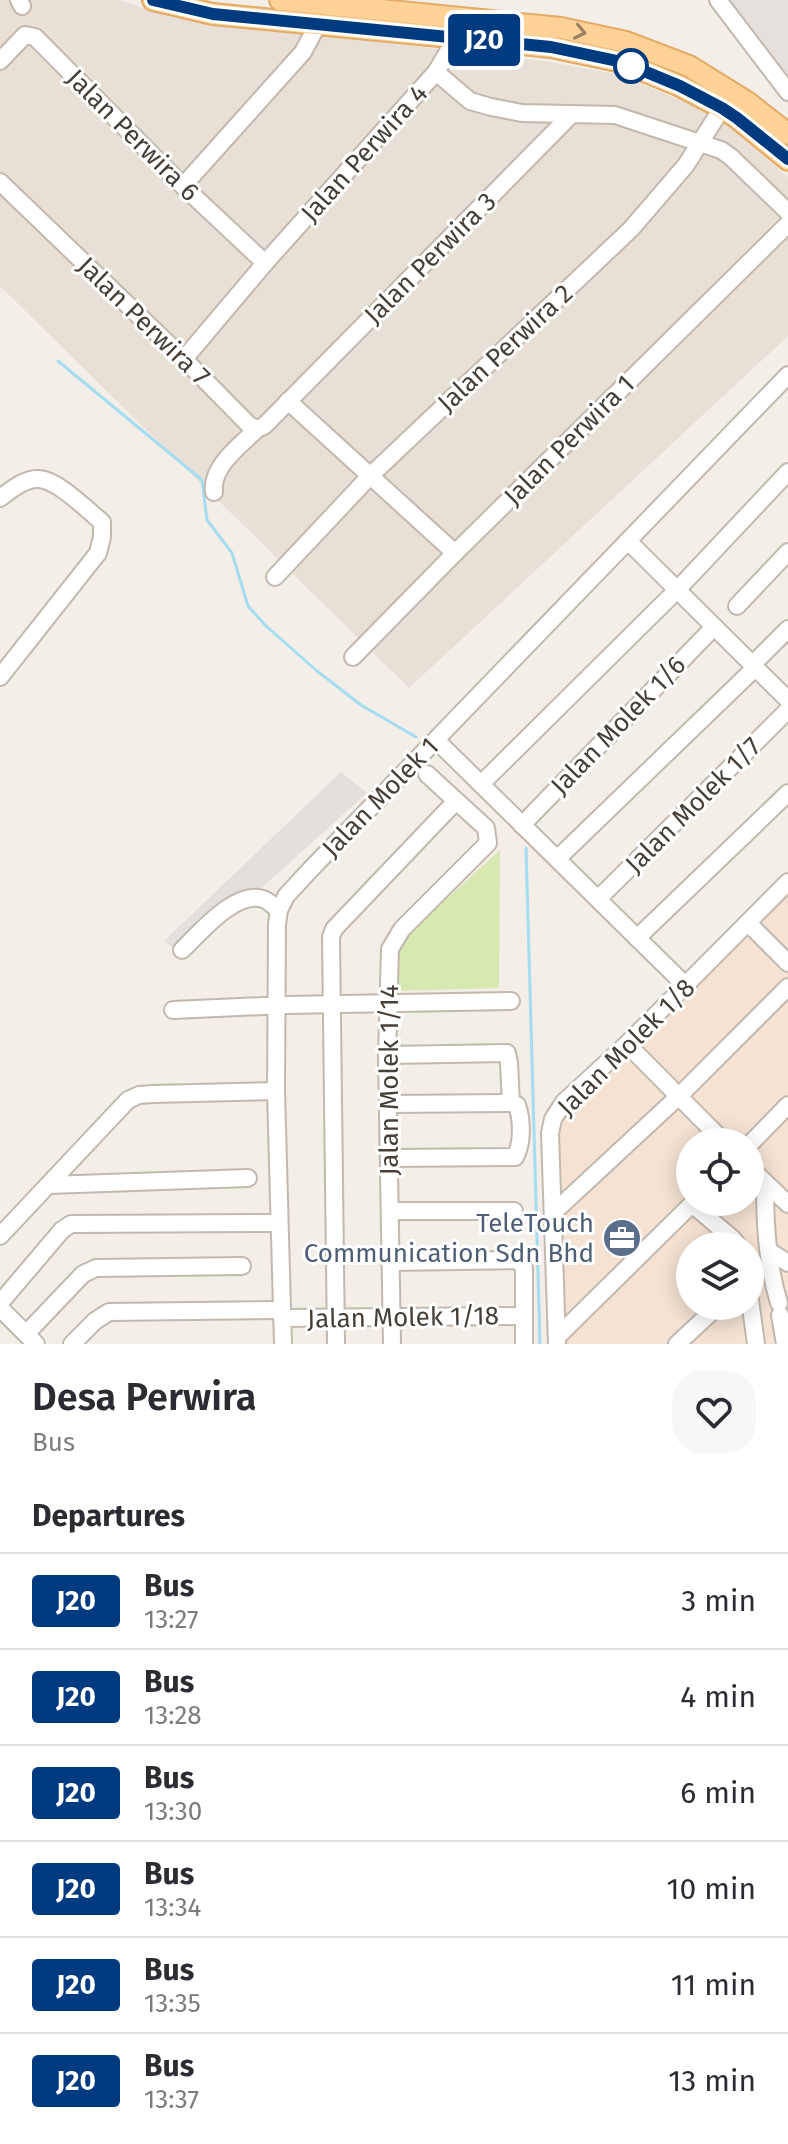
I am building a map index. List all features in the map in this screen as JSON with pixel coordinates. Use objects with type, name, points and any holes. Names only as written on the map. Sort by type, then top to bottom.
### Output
[{"type":"main road","points":[[153,0],[213,14],[551,47],[622,62],[680,86],[722,108],[788,160]]},
{"type":"main road","points":[[280,0],[360,4],[561,28],[626,42],[689,66],[747,102],[788,134]]},
{"type":"street","points":[[718,0],[788,92]]},
{"type":"street","points":[[183,186],[303,52],[318,24]]},
{"type":"street","name":"Jalan Perwira 6","points":[[0,61],[25,35],[35,37],[183,186],[265,263]]},
{"type":"street","name":"Jalan Perwira 4","points":[[184,359],[265,263],[436,72],[456,38]]},
{"type":"street","points":[[436,72],[470,101],[491,107],[522,113],[615,115],[721,150],[788,212]]},
{"type":"street","name":"Jalan Perwira 2","points":[[275,577],[370,476],[631,229],[686,165],[722,108]]},
{"type":"street","name":"Jalan Perwira 3","points":[[288,401],[572,114]]},
{"type":"street","name":"Jalan Perwira 7","points":[[0,182],[249,425],[257,429]]},
{"type":"street","name":"Jalan Perwira 1","points":[[353,657],[788,224]]},
{"type":"street","name":"Jalan Molek 1","points":[[279,910],[294,887],[788,375]]},
{"type":"street","points":[[214,492],[213,484],[220,468],[232,453],[288,401],[455,553]]},
{"type":"street","points":[[481,784],[677,590],[788,472]]},
{"type":"street","points":[[0,498],[22,483],[40,479],[60,488],[102,522],[98,553],[1,675]]},
{"type":"street","points":[[628,541],[788,700]]},
{"type":"street","points":[[737,606],[788,552]]},
{"type":"street","name":"Jalan Molek 1/6","points":[[522,825],[714,627]]},
{"type":"street","points":[[557,859],[788,629]]},
{"type":"street","name":"Jalan Molek 1/7","points":[[598,899],[788,710]]},
{"type":"street","points":[[436,740],[686,986]]},
{"type":"street","points":[[336,1344],[331,937],[334,929],[456,801],[427,774]]},
{"type":"street","points":[[637,938],[788,793]]},
{"type":"street","name":"Jalan Molek 1/14","points":[[392,1344],[387,1055],[390,949],[402,929],[488,843],[486,828],[456,801]]},
{"type":"street","name":"Jalan Molek 1/8","points":[[557,1340],[550,1133],[553,1119],[564,1102],[627,1044],[788,882]]},
{"type":"street","points":[[182,950],[225,909],[243,900],[262,898],[279,910],[275,1006],[283,1344]]},
{"type":"street","points":[[748,923],[788,963]]},
{"type":"street","points":[[554,1212],[679,1096],[788,987]]},
{"type":"street","points":[[173,1010],[511,1001]]},
{"type":"street","points":[[627,1044],[710,1128]]},
{"type":"street","points":[[387,1055],[507,1053],[511,1103]]},
{"type":"street","points":[[0,1236],[128,1100],[139,1095],[276,1091]]},
{"type":"street","points":[[388,1104],[511,1103],[517,1105],[520,1111],[520,1142],[515,1157],[389,1158]]},
{"type":"street","points":[[764,1130],[788,1105]]},
{"type":"street","points":[[49,1185],[248,1178]]},
{"type":"street","points":[[765,1183],[788,1204]]},
{"type":"street","points":[[765,1183],[765,1231],[787,1344]]},
{"type":"street","points":[[390,1211],[514,1211]]},
{"type":"street","points":[[557,1340],[680,1216]]},
{"type":"street","points":[[707,1216],[725,1232]]},
{"type":"street","points":[[242,1266],[96,1268],[83,1274],[31,1339],[0,1306],[62,1230],[71,1224],[279,1223]]},
{"type":"street","points":[[769,1251],[788,1263]]},
{"type":"street","points":[[390,1262],[518,1260],[524,1268],[524,1344]]},
{"type":"street","name":"Jalan Molek 1/18","points":[[72,1344],[109,1312],[282,1314],[336,1318],[524,1316]]},
{"type":"street","points":[[677,1344],[703,1320]]},
{"type":"street","points":[[753,1320],[756,1344]]},
{"type":"shaded area","points":[[0,0],[119,0],[172,18],[551,62],[621,75],[715,115],[788,177],[788,336],[409,688],[0,286]]},
{"type":"shaded area","points":[[725,0],[788,0],[788,84]]},
{"type":"shaded area","points":[[341,772],[367,793],[185,957],[164,941]]},
{"type":"shaded area","points":[[788,875],[788,1344],[549,1344],[546,1109]]},
{"type":"green space","points":[[500,850],[499,988],[395,991],[395,946]]},
{"type":"waterway","points":[[58,361],[202,480],[207,520],[232,553],[248,606],[266,626],[361,705],[416,737]]},
{"type":"waterway","points":[[526,848],[540,1344]]},
{"type":"bus line","name":"J20","points":[[153,0],[213,14],[551,47],[622,62],[680,86],[722,108],[788,159]]},
{"type":"place","name":"TeleTouch Communication Sdn Bhd","points":[[622,1238]]}]
